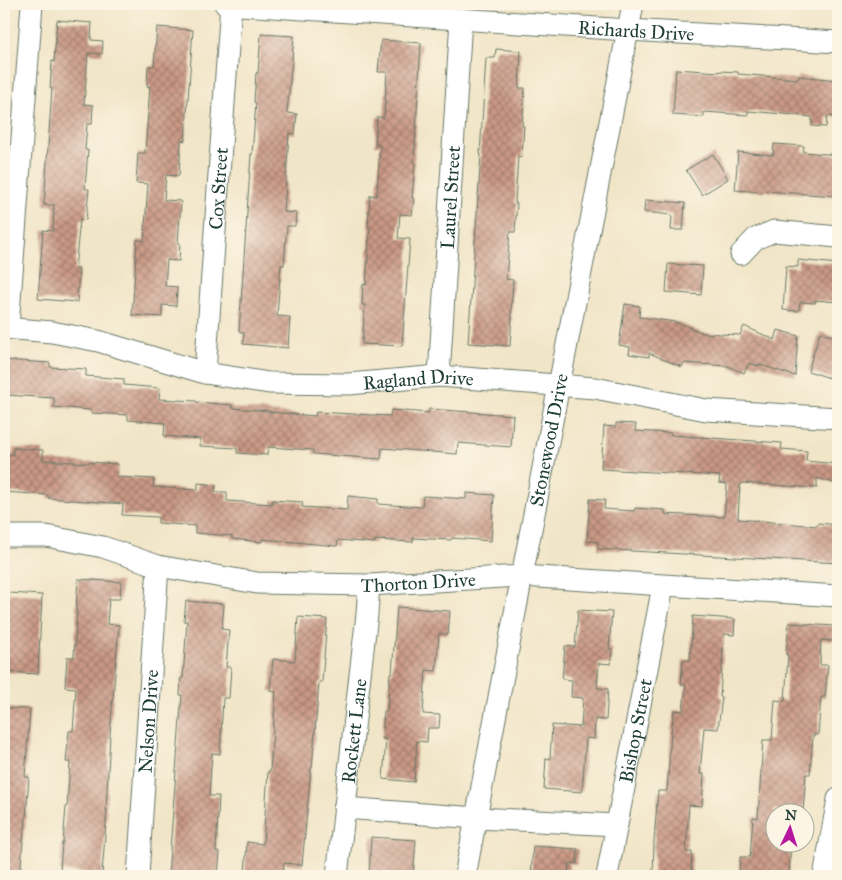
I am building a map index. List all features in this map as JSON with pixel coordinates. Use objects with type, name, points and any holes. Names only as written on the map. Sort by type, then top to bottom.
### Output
[{"type":"street","points":[[6,328],[32,4]]},
{"type":"street","name":"Richards Drive","points":[[225,4],[838,42]]},
{"type":"street","name":"Cox Street","points":[[205,373],[231,4]]},
{"type":"street","name":"Stonewood Drive","points":[[465,876],[633,4]]},
{"type":"street","name":"Laurel Street","points":[[439,376],[461,19]]},
{"type":"street","points":[[741,254],[755,240],[774,231],[838,237]]},
{"type":"street","name":"Ragland Drive","points":[[6,328],[52,332],[98,341],[205,373],[269,383],[349,384],[439,376],[595,388],[706,410],[838,418]]},
{"type":"street","name":"Thorton Drive","points":[[4,536],[46,536],[104,547],[158,566],[257,584],[369,585],[522,576],[838,596]]},
{"type":"street","name":"Nelson Drive","points":[[138,876],[158,566]]},
{"type":"street","name":"Rockett Lane","points":[[337,876],[369,585]]},
{"type":"street","name":"Bishop Street","points":[[607,876],[663,586]]},
{"type":"street","points":[[824,876],[838,800]]},
{"type":"street","points":[[344,808],[477,818],[617,825]]},
{"type":"building","points":[[57,20],[92,23],[91,40],[103,41],[102,54],[88,53],[84,104],[93,105],[92,124],[87,124],[85,150],[88,150],[85,189],[89,189],[86,220],[80,219],[75,269],[79,269],[77,302],[38,299],[43,230],[53,231],[54,205],[44,205],[52,88],[50,88]]},
{"type":"building","points":[[157,27],[193,30],[185,141],[181,140],[179,176],[166,175],[164,200],[181,201],[178,243],[180,243],[179,261],[167,260],[165,286],[177,287],[176,306],[162,305],[162,317],[132,315],[137,240],[144,241],[148,184],[136,183],[138,153],[145,153],[150,87],[147,86],[148,66],[154,66]]},
{"type":"building","points":[[261,34],[294,36],[287,113],[297,114],[295,134],[289,133],[284,212],[296,213],[295,226],[287,226],[284,265],[281,265],[277,316],[290,317],[288,348],[243,344],[244,333],[239,332],[256,103],[254,102],[256,73],[258,73]]},
{"type":"building","points":[[381,40],[421,43],[412,215],[400,214],[398,238],[410,239],[402,346],[362,344],[365,305],[362,305],[363,284],[366,285],[370,195],[377,196],[380,145],[375,145],[377,117],[384,118],[387,72],[378,72]]},
{"type":"building","points":[[496,49],[521,51],[519,88],[525,88],[522,157],[518,156],[515,232],[510,232],[506,279],[513,280],[510,346],[468,343],[486,58],[495,58]]},
{"type":"building","points":[[676,69],[738,72],[738,74],[798,79],[798,76],[838,80],[838,117],[827,116],[826,127],[812,126],[812,117],[748,111],[748,115],[704,112],[704,117],[673,115]]},
{"type":"building","points":[[774,144],[804,146],[803,152],[838,155],[835,196],[735,190],[738,152],[773,155]]},
{"type":"building","points":[[713,154],[728,179],[702,195],[686,170]]},
{"type":"building","points":[[645,200],[685,203],[683,230],[671,230],[672,215],[644,212]]},
{"type":"building","points":[[798,260],[838,264],[838,302],[815,300],[815,303],[800,302],[799,311],[783,310],[786,266],[798,267]]},
{"type":"building","points":[[668,264],[703,266],[701,295],[666,292]]},
{"type":"building","points":[[625,304],[640,306],[639,317],[676,322],[703,333],[740,335],[744,326],[775,340],[778,330],[798,336],[795,376],[758,364],[758,366],[749,363],[744,373],[728,366],[684,363],[682,367],[649,353],[649,357],[629,354],[630,347],[619,345]]},
{"type":"building","points":[[820,332],[838,338],[838,363],[833,379],[808,371]]},
{"type":"building","points":[[4,360],[50,363],[50,367],[86,369],[86,376],[124,379],[124,385],[160,388],[159,399],[232,405],[232,408],[315,416],[316,412],[390,416],[391,410],[429,413],[429,409],[513,415],[511,447],[458,443],[457,454],[382,448],[381,459],[313,454],[313,450],[268,447],[267,455],[237,453],[237,448],[200,446],[200,439],[164,436],[165,423],[128,420],[128,415],[91,413],[91,410],[54,407],[54,398],[4,395]]},
{"type":"building","points":[[616,423],[636,424],[635,431],[782,443],[781,449],[807,451],[806,461],[838,464],[838,484],[817,478],[817,488],[742,483],[740,485],[738,519],[817,526],[818,523],[838,525],[838,563],[598,549],[598,542],[587,541],[590,499],[605,500],[604,509],[634,511],[635,508],[665,510],[665,514],[724,517],[727,484],[719,483],[720,476],[601,469],[604,426],[616,427]]},
{"type":"building","points":[[13,448],[43,450],[43,460],[118,464],[117,477],[154,479],[153,487],[198,490],[198,483],[216,485],[215,492],[227,492],[227,501],[272,504],[272,500],[303,502],[302,507],[347,510],[348,496],[378,499],[378,504],[422,507],[423,496],[466,499],[466,493],[494,495],[491,541],[413,538],[413,542],[375,540],[375,543],[338,540],[337,546],[262,539],[262,542],[232,539],[232,536],[195,533],[195,526],[158,523],[158,517],[122,515],[123,504],[48,498],[48,495],[4,492],[4,454],[13,455]]},
{"type":"building","points":[[78,579],[121,582],[120,599],[109,599],[107,624],[119,625],[110,734],[102,874],[60,871],[70,762],[66,762],[69,731],[73,731],[76,688],[65,687],[67,657],[74,657]]},
{"type":"building","points":[[9,593],[42,595],[38,674],[4,672],[4,610],[8,610]]},
{"type":"building","points":[[186,601],[224,604],[222,629],[229,630],[226,667],[231,667],[229,698],[223,698],[220,754],[212,753],[209,796],[219,796],[216,852],[220,852],[218,876],[168,876],[182,695],[180,695],[181,678],[183,678],[187,621],[184,621]]},
{"type":"building","points":[[397,607],[450,611],[448,634],[439,634],[436,671],[426,670],[423,714],[440,715],[439,728],[428,728],[427,742],[417,741],[414,782],[383,779],[386,739],[382,739],[384,711],[387,711],[390,673],[392,673]]},
{"type":"building","points":[[578,610],[612,612],[609,649],[612,649],[611,664],[599,663],[597,688],[608,689],[606,720],[595,719],[594,739],[586,738],[582,792],[544,789],[546,758],[550,759],[552,725],[581,727],[583,698],[571,697],[572,680],[562,679],[565,646],[575,647]]},
{"type":"building","points":[[693,616],[735,619],[734,635],[724,634],[720,697],[722,697],[718,729],[704,728],[700,774],[704,774],[702,806],[689,805],[686,852],[692,852],[691,876],[653,876],[658,791],[667,791],[674,710],[683,711],[686,685],[681,685],[683,660],[690,660]]},
{"type":"building","points":[[298,617],[327,619],[322,682],[319,682],[302,865],[284,863],[283,876],[245,873],[247,842],[263,844],[276,692],[270,691],[273,659],[295,661]]},
{"type":"building","points":[[789,623],[834,626],[833,641],[821,640],[820,665],[828,665],[825,697],[821,697],[818,735],[813,735],[810,774],[806,774],[804,802],[764,802],[764,852],[790,852],[789,876],[739,876],[740,857],[750,857],[753,817],[758,818],[763,740],[772,740],[775,700],[785,701],[788,655],[786,655]]},
{"type":"building","points":[[4,708],[30,709],[25,777],[29,777],[20,876],[4,876]]},
{"type":"building","points":[[371,837],[416,840],[413,876],[369,876]]},
{"type":"building","points":[[533,846],[578,849],[577,864],[569,863],[568,876],[531,876]]}]
